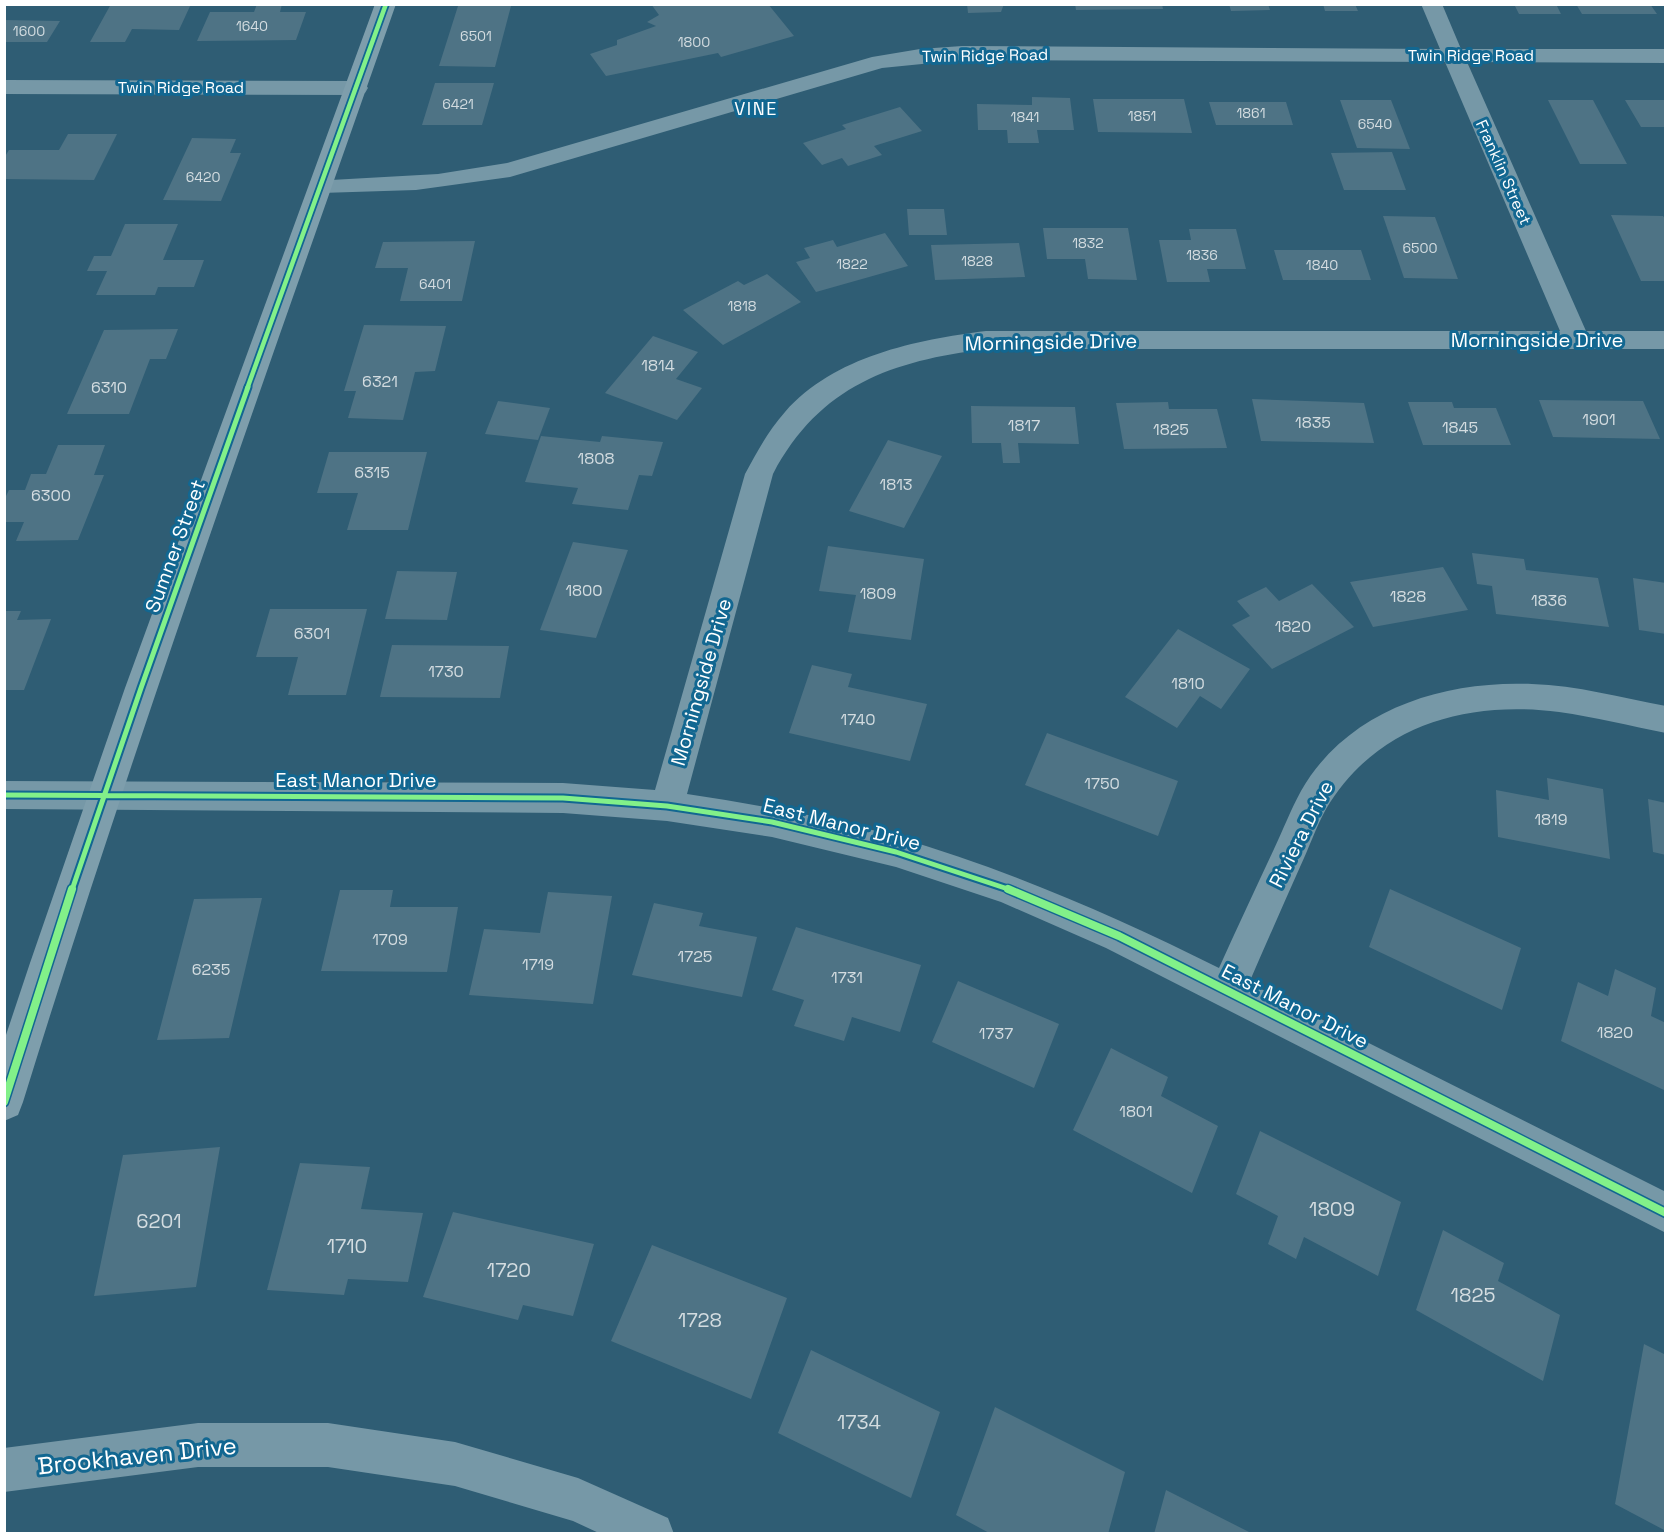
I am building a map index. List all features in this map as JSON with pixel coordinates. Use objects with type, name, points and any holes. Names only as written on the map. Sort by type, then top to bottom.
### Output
[{"type":"street","name":"Sumner Street","points":[[4,1102],[56,934],[103,796],[386,4]]},
{"type":"street","name":"Franklin Street","points":[[1431,4],[1577,340]]},
{"type":"street","name":"Twin Ridge Road","points":[[321,186],[416,185],[464,180],[510,170],[880,62],[921,56],[962,53],[1665,56]]},
{"type":"street","name":"Twin Ridge Road","points":[[4,87],[357,88]]},
{"type":"street","name":"Morningside Drive","points":[[666,806],[759,474],[777,442],[794,420],[830,389],[864,369],[902,354],[943,344],[986,340],[1665,340]]},
{"type":"street","name":"Riviera Drive","points":[[1227,990],[1313,801],[1332,772],[1365,741],[1414,715],[1451,703],[1501,697],[1556,699],[1665,720]]},
{"type":"street","name":"East Manor Drive","points":[[4,795],[563,798],[666,806],[772,822],[896,852],[1018,893],[1119,936],[1665,1213]]},
{"type":"street","name":"Brookhaven Drive","points":[[4,1470],[198,1445],[328,1445],[455,1464],[578,1500],[652,1533]]},
{"type":"building","points":[[111,4],[191,4],[179,30],[132,29],[125,42],[90,42]]},
{"type":"building","points":[[257,4],[282,4],[280,12],[306,12],[296,40],[197,41],[210,12],[254,12]]},
{"type":"building","points":[[651,4],[768,4],[794,36],[721,57],[718,53],[606,76],[590,54],[617,45],[617,40],[656,26],[647,22],[659,15]]},
{"type":"building","points":[[967,4],[1004,4],[1001,12],[968,13]]},
{"type":"building","points":[[1075,4],[1162,4],[1163,9],[1076,10]]},
{"type":"building","points":[[1229,4],[1268,4],[1270,10],[1231,11]]},
{"type":"building","points":[[1323,4],[1355,4],[1358,11],[1325,11]]},
{"type":"building","points":[[1514,4],[1556,4],[1561,14],[1519,14]]},
{"type":"building","points":[[1576,4],[1650,4],[1657,14],[1582,14]]},
{"type":"building","points":[[458,6],[511,6],[495,67],[439,66]]},
{"type":"building","points":[[4,20],[60,21],[47,42],[4,42]]},
{"type":"building","points":[[435,83],[494,83],[482,125],[422,125]]},
{"type":"building","points":[[1032,97],[1070,98],[1074,130],[1037,130],[1039,143],[1008,143],[1007,130],[978,130],[977,104],[1032,105]]},
{"type":"building","points":[[1093,99],[1184,99],[1192,133],[1098,132]]},
{"type":"building","points":[[1340,100],[1391,100],[1410,149],[1357,148]]},
{"type":"building","points":[[1548,100],[1593,100],[1627,164],[1580,164]]},
{"type":"building","points":[[1625,100],[1666,100],[1666,127],[1641,127]]},
{"type":"building","points":[[1209,102],[1286,102],[1293,125],[1216,125]]},
{"type":"building","points":[[900,107],[922,131],[874,146],[882,155],[848,166],[842,158],[822,165],[803,143],[846,129],[842,125]]},
{"type":"building","points":[[68,134],[117,134],[94,180],[4,179],[4,158],[9,150],[59,150]]},
{"type":"building","points":[[192,138],[236,139],[230,153],[241,153],[221,201],[163,200]]},
{"type":"building","points":[[1392,152],[1406,190],[1344,190],[1331,153]]},
{"type":"building","points":[[907,209],[944,209],[947,235],[909,235]]},
{"type":"building","points":[[1611,215],[1663,216],[1666,220],[1666,281],[1641,281]]},
{"type":"building","points":[[1383,216],[1435,217],[1458,279],[1404,278]]},
{"type":"building","points":[[125,224],[178,224],[163,260],[204,260],[194,287],[158,287],[155,295],[96,295],[107,271],[87,271],[94,256],[111,256]]},
{"type":"building","points":[[1043,228],[1128,228],[1137,280],[1088,279],[1085,259],[1047,259]]},
{"type":"building","points":[[1189,229],[1236,229],[1246,269],[1207,269],[1210,282],[1167,282],[1159,240],[1191,240]]},
{"type":"building","points":[[885,233],[908,266],[816,292],[796,262],[810,258],[804,248],[833,240],[837,247]]},
{"type":"building","points":[[475,241],[462,301],[400,301],[408,268],[375,268],[383,242]]},
{"type":"building","points":[[1019,243],[1025,277],[935,280],[931,245]]},
{"type":"building","points":[[1274,250],[1361,250],[1371,280],[1283,280]]},
{"type":"building","points":[[767,274],[801,302],[723,345],[683,310],[738,281],[744,285]]},
{"type":"building","points":[[364,325],[446,326],[435,371],[415,372],[403,420],[348,418],[356,391],[344,391]]},
{"type":"building","points":[[178,329],[166,359],[150,359],[129,414],[67,414],[104,330]]},
{"type":"building","points":[[653,336],[698,352],[676,379],[702,388],[677,420],[605,393]]},
{"type":"building","points":[[1252,399],[1364,403],[1374,443],[1261,441]]},
{"type":"building","points":[[1539,400],[1643,401],[1660,439],[1553,437]]},
{"type":"building","points":[[498,401],[550,408],[538,440],[485,434]]},
{"type":"building","points":[[1168,402],[1169,409],[1217,409],[1227,448],[1124,449],[1116,403]]},
{"type":"building","points":[[1408,402],[1452,402],[1454,408],[1496,408],[1511,445],[1423,445]]},
{"type":"building","points":[[971,406],[1075,407],[1079,444],[1018,443],[1020,463],[1003,463],[1001,443],[972,443]]},
{"type":"building","points":[[541,436],[600,442],[602,436],[663,442],[652,476],[639,475],[628,510],[572,504],[578,488],[525,482]]},
{"type":"building","points":[[888,440],[942,456],[904,528],[849,511]]},
{"type":"building","points":[[58,445],[105,445],[94,475],[104,475],[78,540],[16,541],[24,522],[4,522],[4,500],[9,490],[25,490],[31,474],[46,474]]},
{"type":"building","points":[[329,452],[427,452],[408,530],[347,530],[358,493],[317,493]]},
{"type":"building","points":[[573,542],[628,550],[596,638],[540,630]]},
{"type":"building","points":[[828,546],[924,559],[911,640],[848,632],[856,595],[819,591]]},
{"type":"building","points":[[1472,553],[1524,559],[1526,570],[1598,578],[1609,627],[1496,614],[1492,586],[1477,584]]},
{"type":"building","points":[[1443,567],[1468,610],[1373,627],[1350,582]]},
{"type":"building","points":[[397,571],[457,572],[447,620],[385,619]]},
{"type":"building","points":[[1633,578],[1666,583],[1666,634],[1639,630]]},
{"type":"building","points":[[1312,584],[1354,627],[1272,669],[1232,625],[1250,616],[1237,601],[1266,587],[1279,601]]},
{"type":"building","points":[[270,609],[367,609],[346,695],[288,695],[298,657],[256,657]]},
{"type":"building","points":[[4,611],[21,611],[17,620],[51,619],[24,690],[4,690]]},
{"type":"building","points":[[1178,629],[1250,669],[1221,709],[1200,696],[1177,728],[1125,697]]},
{"type":"building","points":[[392,645],[509,646],[500,698],[380,697]]},
{"type":"building","points":[[812,665],[852,674],[848,687],[927,704],[910,761],[789,733]]},
{"type":"building","points":[[1047,733],[1178,781],[1158,836],[1025,785]]},
{"type":"building","points":[[1547,778],[1603,789],[1610,859],[1498,837],[1496,790],[1549,800]]},
{"type":"building","points":[[1648,799],[1666,803],[1666,855],[1653,852]]},
{"type":"building","points":[[1390,889],[1521,948],[1502,1010],[1369,947]]},
{"type":"building","points":[[340,890],[393,890],[390,907],[458,907],[447,972],[321,971]]},
{"type":"building","points":[[548,892],[612,896],[593,1004],[469,995],[484,929],[540,933]]},
{"type":"building","points":[[262,898],[229,1038],[157,1040],[194,899]]},
{"type":"building","points":[[654,903],[703,913],[699,926],[757,937],[742,997],[632,975]]},
{"type":"building","points":[[796,927],[921,965],[900,1032],[852,1017],[844,1041],[794,1026],[804,1000],[772,990]]},
{"type":"building","points":[[1615,969],[1656,988],[1651,1016],[1666,1023],[1666,1091],[1561,1041],[1578,982],[1608,996]]},
{"type":"building","points":[[958,981],[1059,1024],[1034,1088],[932,1042]]},
{"type":"building","points":[[1111,1048],[1168,1077],[1161,1096],[1218,1126],[1192,1193],[1073,1130]]},
{"type":"building","points":[[1260,1131],[1401,1202],[1378,1276],[1304,1237],[1296,1259],[1268,1244],[1278,1216],[1236,1194]]},
{"type":"building","points":[[220,1147],[196,1287],[94,1296],[123,1155]]},
{"type":"building","points":[[300,1163],[370,1167],[361,1209],[423,1213],[408,1282],[348,1279],[344,1295],[267,1290]]},
{"type":"building","points":[[453,1212],[594,1244],[573,1316],[523,1305],[518,1320],[423,1297]]},
{"type":"building","points":[[1443,1230],[1504,1263],[1498,1281],[1560,1315],[1543,1381],[1416,1310]]},
{"type":"building","points":[[652,1245],[787,1298],[751,1399],[611,1341]]},
{"type":"building","points":[[1644,1344],[1666,1355],[1666,1531],[1615,1504]]},
{"type":"building","points":[[811,1350],[940,1412],[911,1498],[778,1433]]},
{"type":"building","points":[[995,1407],[1125,1472],[1108,1534],[991,1534],[956,1515]]},
{"type":"building","points":[[1166,1490],[1253,1534],[1154,1534]]},
{"type":"cycle path","points":[[4,1102],[48,963],[141,688],[386,4]]},
{"type":"cycle path","points":[[4,795],[563,798],[667,806],[772,822],[896,852],[1008,889],[1119,936],[1666,1213]]},
{"type":"district","name":"VINE","points":[[756,109]]}]
